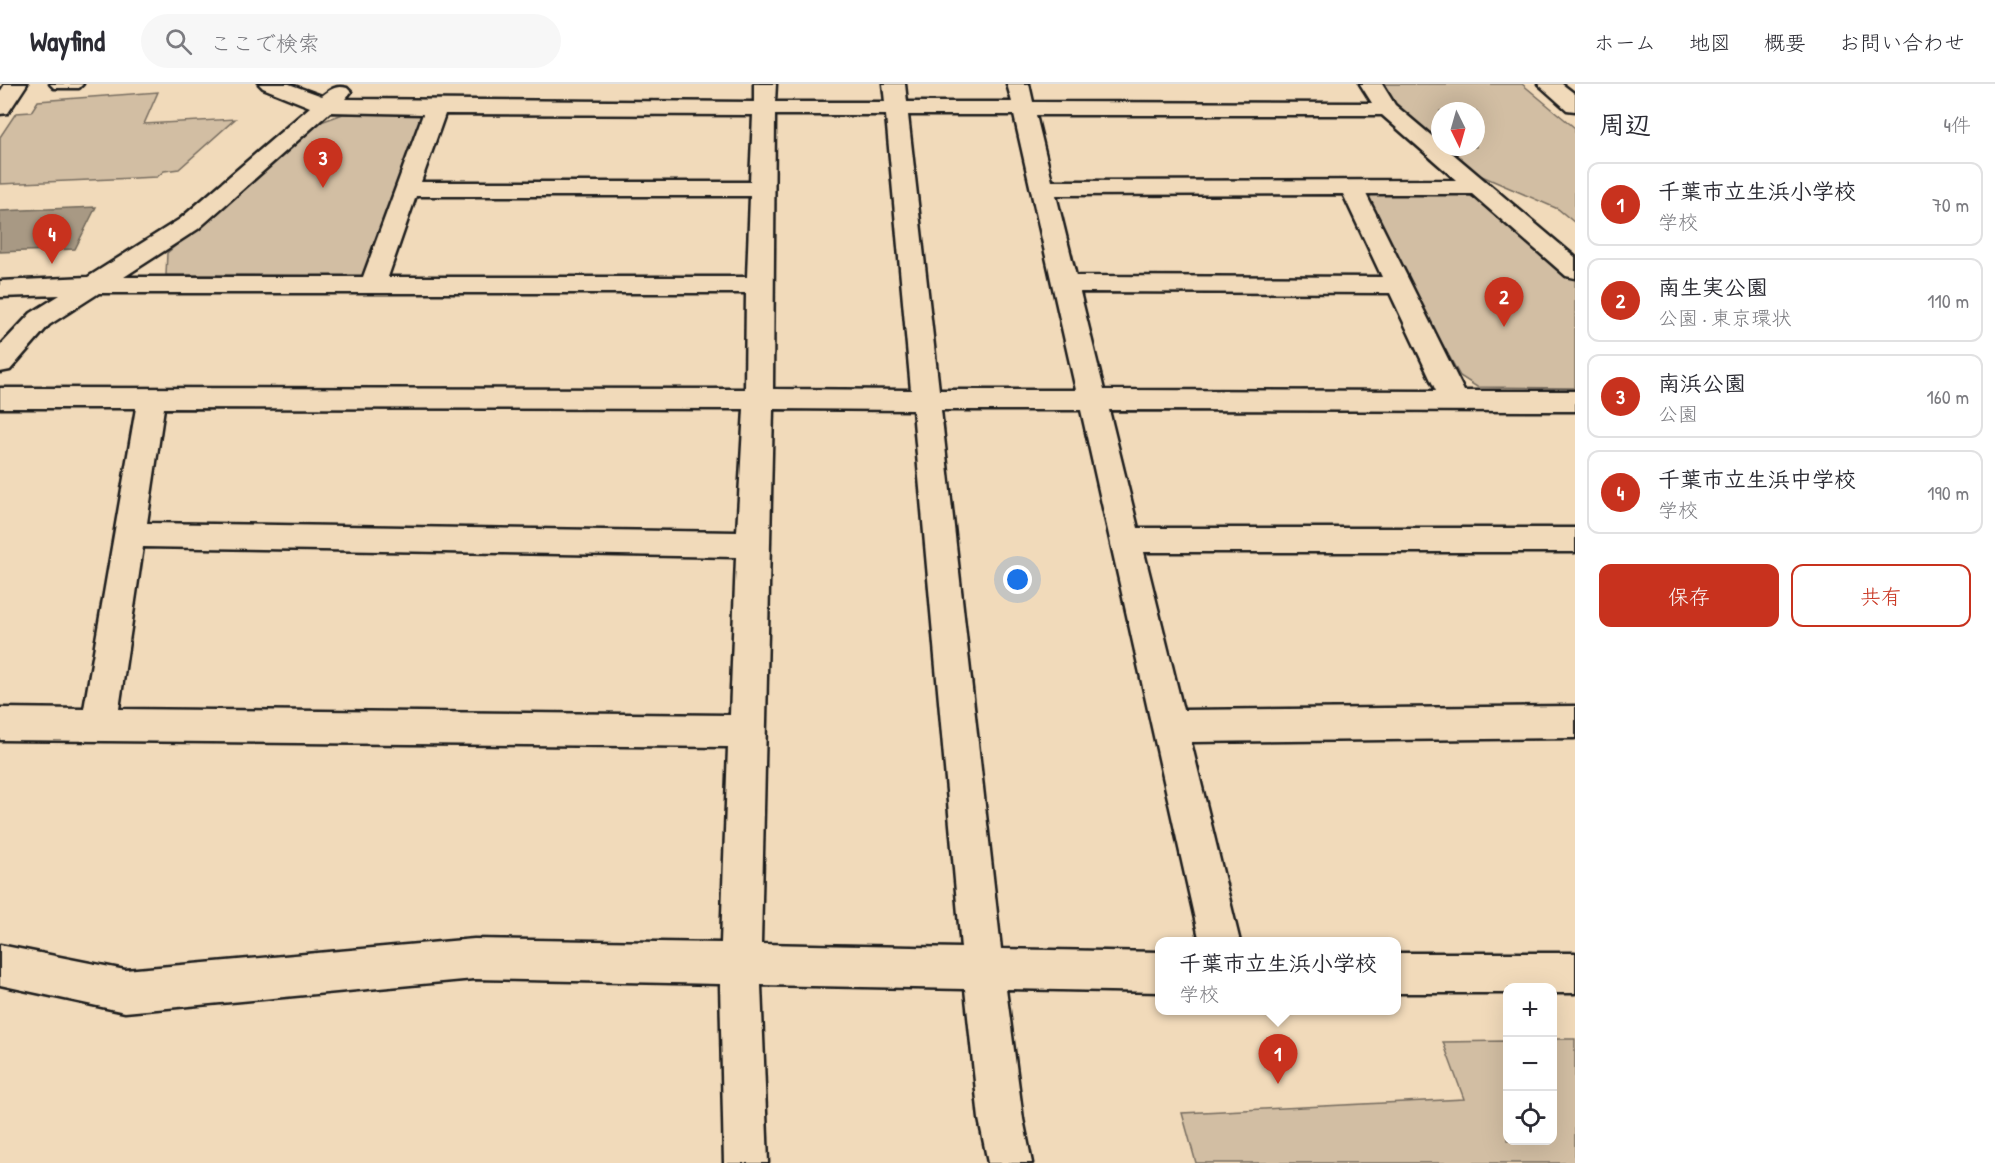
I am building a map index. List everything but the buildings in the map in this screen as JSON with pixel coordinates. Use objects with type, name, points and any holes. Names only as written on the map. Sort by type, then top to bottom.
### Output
[{"type":"main road","points":[[0,108],[16,84]]},
{"type":"main road","points":[[61,84],[72,84]]},
{"type":"main road","points":[[270,84],[325,105],[436,108],[765,96],[1021,96],[1387,109]]},
{"type":"main road","points":[[0,363],[40,319],[189,224],[349,84]]},
{"type":"main road","points":[[1371,84],[1387,109],[1575,270]]},
{"type":"main road","points":[[1549,84],[1575,105]]},
{"type":"main road","points":[[746,1163],[740,965],[752,545],[759,400],[759,285],[765,96]]},
{"type":"main road","points":[[895,96],[983,969],[1001,1119],[1010,1163]]},
{"type":"main road","points":[[1021,96],[1219,937]]},
{"type":"main road","points":[[373,284],[436,108]]},
{"type":"main road","points":[[1043,188],[1475,186]]},
{"type":"main road","points":[[1351,187],[1455,401]]},
{"type":"main road","points":[[407,189],[762,189]]},
{"type":"main road","points":[[1065,284],[1400,285]]},
{"type":"main road","points":[[0,289],[94,285],[759,285]]},
{"type":"main road","points":[[0,398],[1574,402]]},
{"type":"main road","points":[[99,725],[152,398]]},
{"type":"main road","points":[[131,535],[752,545]]},
{"type":"main road","points":[[1125,540],[1575,540]]},
{"type":"main road","points":[[1169,726],[1575,722]]},
{"type":"main road","points":[[0,724],[747,731]]},
{"type":"main road","points":[[0,965],[125,991],[474,958],[1155,972]]},
{"type":"main road","points":[[1401,973],[1575,973]]},
{"type":"shaded area","points":[[1378,84],[1522,84],[1575,128],[1575,223],[1558,209],[1461,167],[1448,156],[1485,156],[1485,102],[1431,102],[1431,141],[1396,110]]},
{"type":"shaded area","points":[[158,92],[144,124],[235,119],[179,169],[164,171],[157,177],[0,184],[0,137],[16,113],[31,112],[38,101]]},
{"type":"shaded area","points":[[431,112],[369,276],[166,275],[167,253],[321,122],[343,114]]},
{"type":"shaded area","points":[[1455,192],[1483,200],[1575,278],[1575,388],[1477,387],[1460,376],[1365,203],[1372,194]]},
{"type":"shaded area","points":[[96,207],[75,249],[0,252],[0,211]]},
{"type":"shaded area","points":[[1557,1039],[1575,1039],[1575,1163],[1196,1163],[1182,1113],[1464,1099],[1443,1042],[1503,1041],[1503,1145],[1557,1145]]},
{"type":"place","name":"南浜公園","points":[[323,188]]},
{"type":"place","name":"千葉市立生浜中学校","points":[[52,264]]},
{"type":"place","name":"南生実公園","points":[[1504,327]]},
{"type":"place","name":"千葉市立生浜小学校","points":[[1278,1084]]}]
